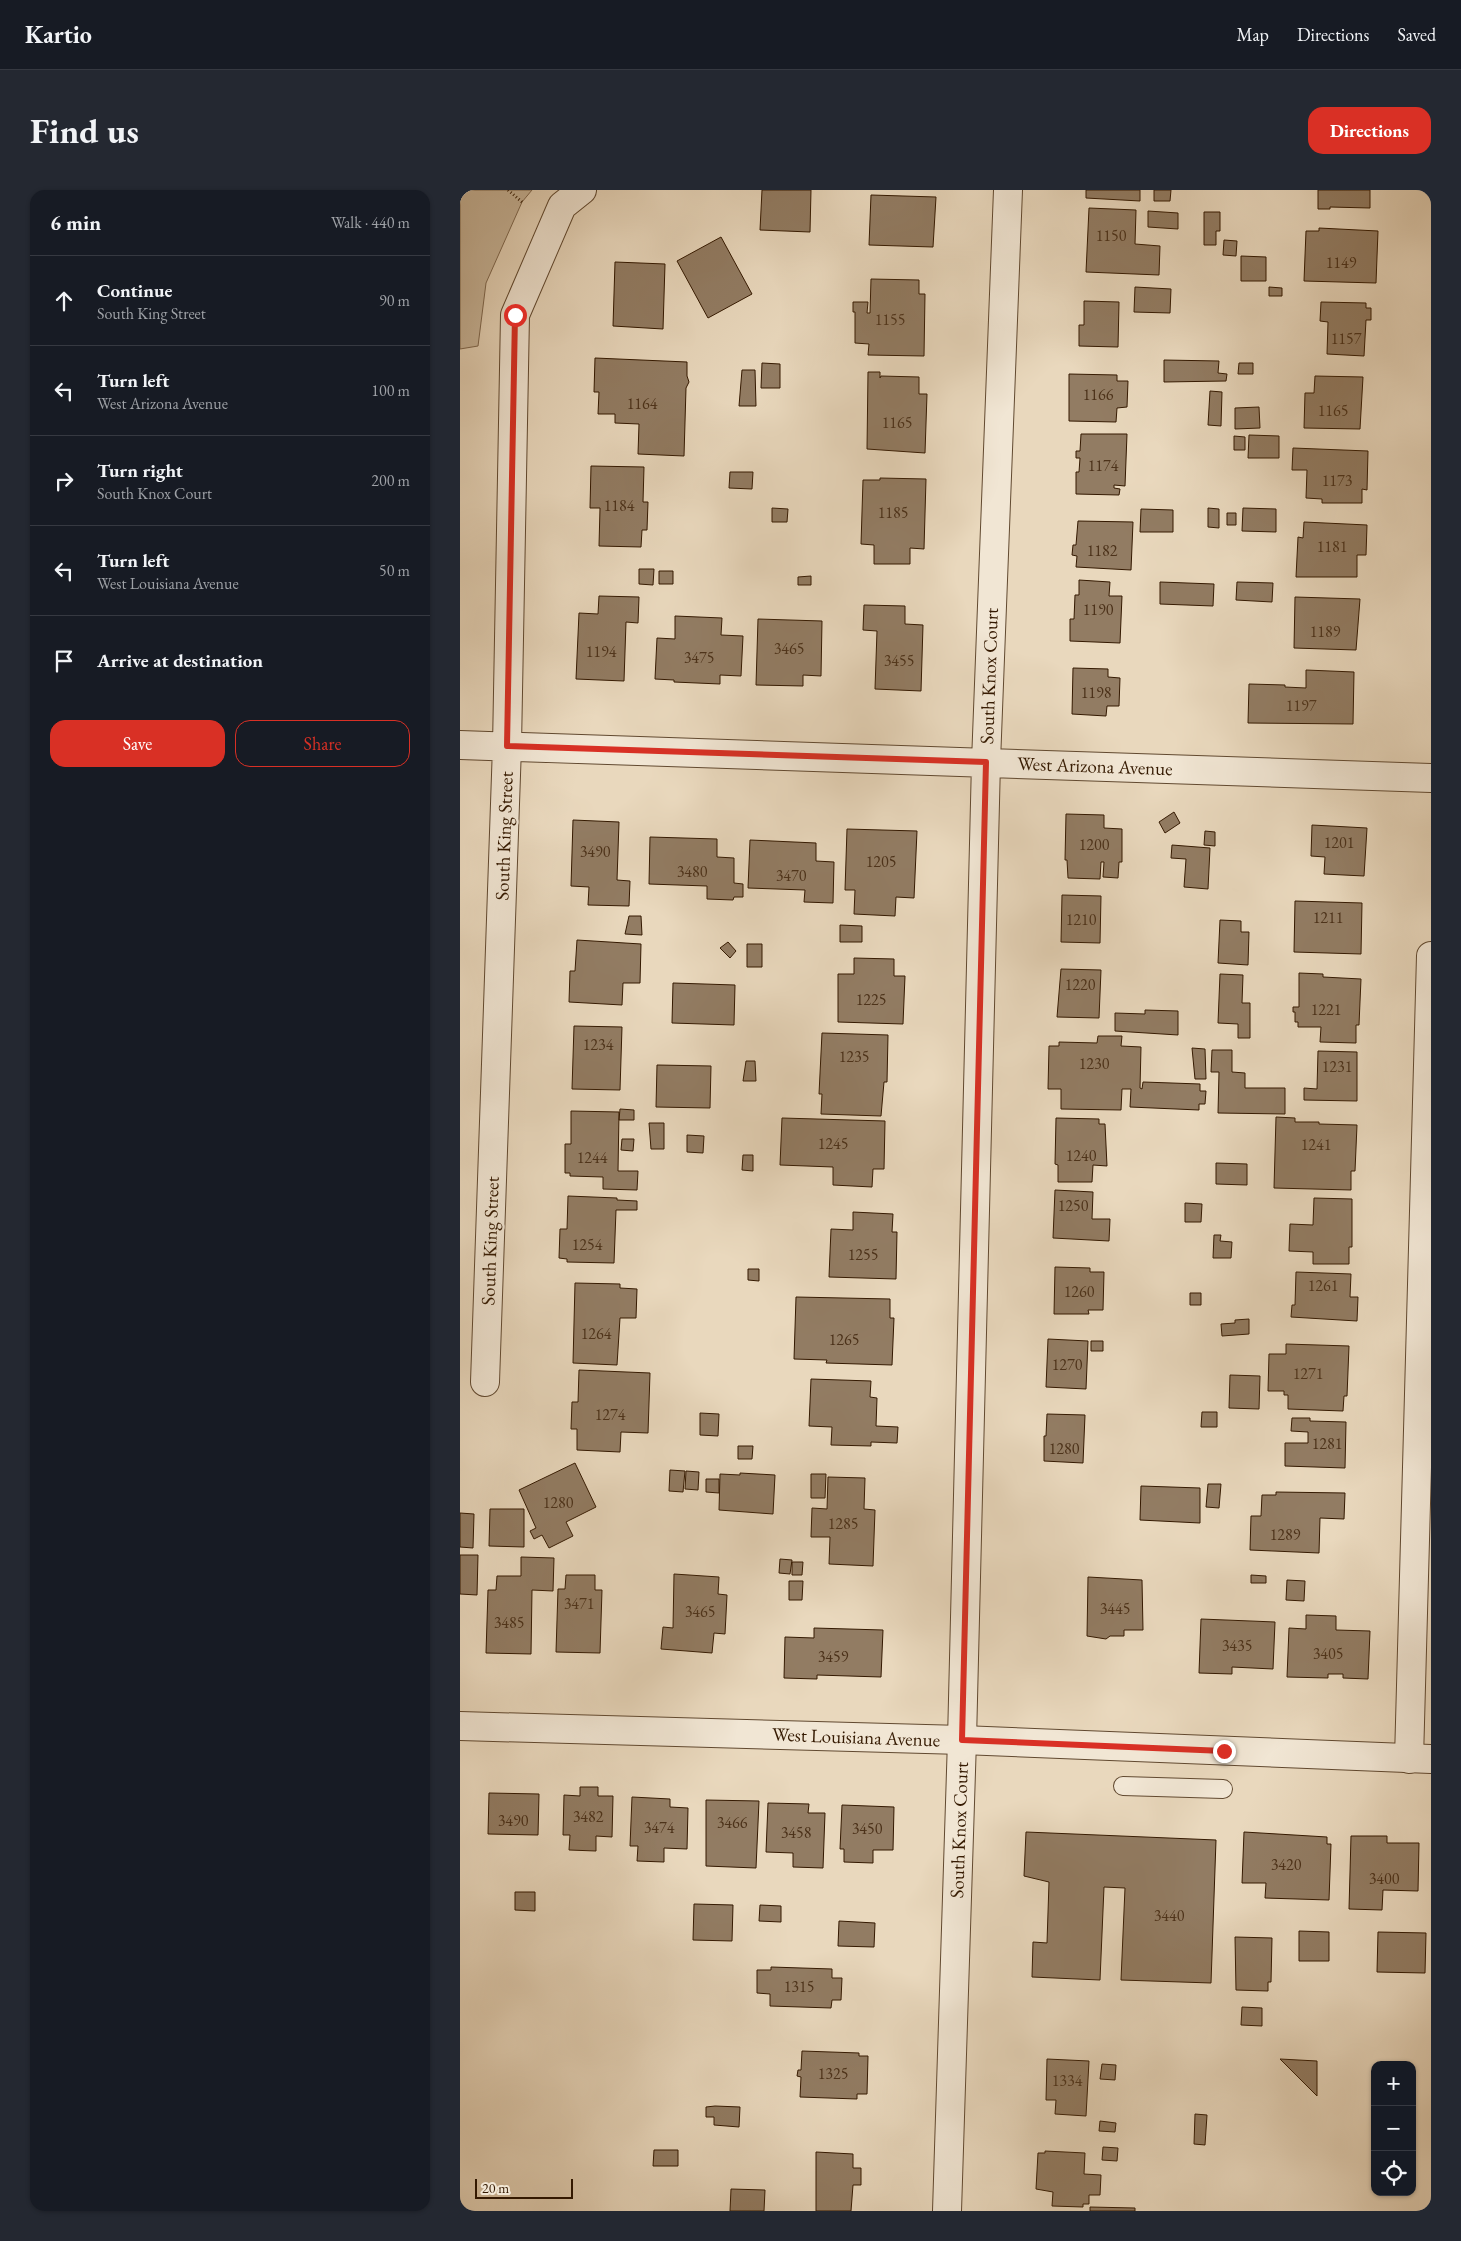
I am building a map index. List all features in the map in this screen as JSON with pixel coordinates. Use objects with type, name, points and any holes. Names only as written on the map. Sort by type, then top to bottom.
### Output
[{"type":"street","name":"South King Street","points":[[485,1382],[507,746],[515,315],[562,206],[582,190]]},
{"type":"street","name":"South Knox Court","points":[[947,2211],[962,1740],[986,762],[1008,190]]},
{"type":"street","name":"West Arizona Avenue","points":[[460,745],[1431,778]]},
{"type":"street","points":[[1420,1759],[1431,956]]},
{"type":"street","name":"West Louisiana Avenue","points":[[460,1726],[962,1740],[1420,1759]]},
{"type":"lane","points":[[1123,1786],[1222,1789]]},
{"type":"path","points":[[508,190],[522,202]]},
{"type":"shaded area","points":[[460,190],[532,190],[522,202],[486,283],[478,346],[460,349]]},
{"type":"building","points":[[762,190],[811,190],[810,232],[760,230]]},
{"type":"building","points":[[1086,190],[1140,190],[1140,201],[1086,198]]},
{"type":"building","points":[[1154,190],[1171,190],[1170,201],[1154,201]]},
{"type":"building","points":[[1318,190],[1370,190],[1370,208],[1330,207],[1330,209],[1318,209]]},
{"type":"building","points":[[871,195],[936,197],[933,247],[869,245]]},
{"type":"building","points":[[1089,208],[1136,210],[1135,244],[1160,246],[1159,275],[1086,272]]},
{"type":"building","points":[[1148,211],[1178,213],[1178,229],[1148,227]]},
{"type":"building","points":[[1204,212],[1220,212],[1220,231],[1216,231],[1216,245],[1204,245]]},
{"type":"building","points":[[1319,228],[1378,231],[1376,283],[1304,281],[1306,231],[1319,231]]},
{"type":"building","points":[[721,237],[752,294],[708,318],[677,261]]},
{"type":"building","points":[[1224,240],[1237,241],[1236,256],[1223,255]]},
{"type":"building","points":[[1241,256],[1266,257],[1266,281],[1241,281]]},
{"type":"building","points":[[615,262],[665,264],[663,329],[613,326]]},
{"type":"building","points":[[871,279],[919,280],[919,294],[925,294],[924,356],[868,355],[869,344],[855,343],[855,312],[853,312],[853,302],[868,302],[867,313],[870,313]]},
{"type":"building","points":[[1135,287],[1171,289],[1170,313],[1134,312]]},
{"type":"building","points":[[1269,287],[1282,288],[1282,296],[1269,296]]},
{"type":"building","points":[[1084,301],[1119,302],[1118,347],[1079,346],[1079,325],[1084,325]]},
{"type":"building","points":[[1321,302],[1366,303],[1366,308],[1371,308],[1371,320],[1366,320],[1364,356],[1327,354],[1328,322],[1320,321]]},
{"type":"building","points":[[595,358],[687,362],[689,382],[686,388],[684,456],[638,454],[639,424],[615,423],[615,414],[598,414],[599,392],[594,392]]},
{"type":"building","points":[[1164,360],[1219,361],[1218,373],[1227,374],[1226,381],[1164,382]]},
{"type":"building","points":[[762,363],[780,364],[780,388],[761,388]]},
{"type":"building","points":[[1239,363],[1253,363],[1253,374],[1238,374]]},
{"type":"building","points":[[742,370],[755,370],[756,406],[739,406]]},
{"type":"building","points":[[868,372],[880,372],[880,378],[881,376],[919,377],[919,394],[927,394],[925,453],[867,449]]},
{"type":"building","points":[[1069,374],[1117,375],[1117,381],[1128,381],[1127,407],[1117,408],[1116,422],[1069,421]]},
{"type":"building","points":[[1315,376],[1363,377],[1360,429],[1304,428],[1305,393],[1314,393]]},
{"type":"building","points":[[1210,391],[1222,392],[1221,426],[1208,425]]},
{"type":"building","points":[[1259,407],[1260,428],[1235,429],[1235,408]]},
{"type":"building","points":[[1081,434],[1127,434],[1125,486],[1114,485],[1114,488],[1120,489],[1119,495],[1076,494],[1076,472],[1079,472],[1080,458],[1076,458],[1076,451],[1080,451]]},
{"type":"building","points":[[1249,435],[1279,436],[1279,458],[1248,458]]},
{"type":"building","points":[[1234,436],[1245,437],[1245,450],[1234,450]]},
{"type":"building","points":[[1293,448],[1368,451],[1367,490],[1362,489],[1362,503],[1322,503],[1322,499],[1306,498],[1307,470],[1292,470]]},
{"type":"building","points":[[591,466],[644,467],[643,502],[648,502],[647,530],[642,530],[641,547],[599,546],[600,508],[590,508]]},
{"type":"building","points":[[730,472],[753,472],[752,489],[729,488]]},
{"type":"building","points":[[880,478],[926,479],[924,549],[910,548],[910,564],[874,564],[874,545],[861,544],[863,480],[880,480]]},
{"type":"building","points":[[772,508],[788,509],[787,522],[772,522]]},
{"type":"building","points":[[1208,508],[1219,509],[1219,528],[1208,527]]},
{"type":"building","points":[[1243,508],[1276,509],[1276,532],[1242,531]]},
{"type":"building","points":[[1141,509],[1173,510],[1173,532],[1140,532]]},
{"type":"building","points":[[1227,513],[1236,513],[1236,525],[1227,525]]},
{"type":"building","points":[[1078,521],[1133,522],[1131,570],[1076,567],[1077,556],[1072,555],[1073,545],[1076,545]]},
{"type":"building","points":[[1304,522],[1367,525],[1366,555],[1357,555],[1357,577],[1296,577],[1298,537],[1303,538]]},
{"type":"building","points":[[639,569],[654,569],[653,585],[639,584]]},
{"type":"building","points":[[659,571],[673,571],[673,584],[659,584]]},
{"type":"building","points":[[811,576],[811,585],[798,585],[798,577]]},
{"type":"building","points":[[1079,580],[1110,582],[1109,596],[1122,596],[1120,643],[1070,641],[1070,619],[1074,619],[1075,595],[1079,595]]},
{"type":"building","points":[[1160,582],[1214,584],[1213,606],[1160,604]]},
{"type":"building","points":[[1237,582],[1273,583],[1272,602],[1236,600]]},
{"type":"building","points":[[599,596],[639,597],[638,623],[626,622],[624,681],[576,679],[579,613],[598,614]]},
{"type":"building","points":[[1295,597],[1360,599],[1356,650],[1294,648]]},
{"type":"building","points":[[864,605],[905,606],[905,624],[923,625],[921,691],[875,689],[877,631],[863,630]]},
{"type":"building","points":[[675,616],[722,618],[721,635],[743,636],[741,676],[720,675],[720,684],[674,682],[674,680],[655,679],[657,638],[675,639]]},
{"type":"building","points":[[758,619],[822,621],[821,676],[803,675],[803,686],[756,685]]},
{"type":"building","points":[[1073,668],[1108,669],[1108,677],[1120,678],[1119,706],[1107,706],[1106,716],[1072,714]]},
{"type":"building","points":[[1306,670],[1354,672],[1353,724],[1248,723],[1249,684],[1285,685],[1285,687],[1306,688]]},
{"type":"building","points":[[1174,812],[1180,823],[1165,833],[1159,822]]},
{"type":"building","points":[[1066,814],[1104,815],[1104,828],[1122,829],[1122,862],[1119,862],[1118,878],[1103,877],[1104,862],[1101,862],[1100,879],[1068,878],[1067,860],[1065,860]]},
{"type":"building","points":[[573,820],[619,822],[617,880],[630,881],[629,906],[588,905],[589,887],[571,886]]},
{"type":"building","points":[[1312,825],[1367,828],[1364,876],[1324,874],[1325,857],[1311,856]]},
{"type":"building","points":[[847,829],[917,831],[914,898],[896,897],[895,916],[854,914],[855,890],[845,890]]},
{"type":"building","points":[[1205,831],[1215,832],[1215,846],[1204,845]]},
{"type":"building","points":[[650,837],[717,839],[717,857],[734,858],[734,883],[743,884],[743,897],[734,897],[733,900],[707,899],[707,886],[649,884]]},
{"type":"building","points":[[750,840],[816,843],[816,861],[834,862],[833,903],[804,902],[805,890],[748,888]]},
{"type":"building","points":[[1172,845],[1210,848],[1208,889],[1184,887],[1186,859],[1171,858]]},
{"type":"building","points":[[1062,895],[1101,896],[1100,943],[1061,942]]},
{"type":"building","points":[[1295,901],[1362,903],[1361,954],[1294,952]]},
{"type":"building","points":[[629,916],[641,916],[642,935],[625,934]]},
{"type":"building","points":[[1220,920],[1241,921],[1241,932],[1249,932],[1248,965],[1218,963]]},
{"type":"building","points":[[840,925],[862,926],[862,942],[840,942]]},
{"type":"building","points":[[577,940],[641,944],[640,983],[623,983],[622,1005],[569,1002],[570,971],[575,971]]},
{"type":"building","points":[[728,942],[736,951],[730,958],[720,948]]},
{"type":"building","points":[[747,944],[762,944],[762,967],[747,967]]},
{"type":"building","points":[[854,958],[894,959],[894,976],[905,976],[903,1024],[838,1022],[838,974],[854,974]]},
{"type":"building","points":[[1061,969],[1101,970],[1099,1018],[1057,1017]]},
{"type":"building","points":[[1299,973],[1323,974],[1323,977],[1361,979],[1359,1025],[1356,1025],[1356,1043],[1320,1042],[1321,1027],[1298,1027],[1298,1022],[1295,1022],[1293,1007],[1299,1007]]},
{"type":"building","points":[[1220,974],[1243,975],[1242,1003],[1250,1003],[1250,1038],[1238,1038],[1238,1024],[1218,1023]]},
{"type":"building","points":[[673,983],[735,985],[734,1025],[672,1023]]},
{"type":"building","points":[[1145,1010],[1178,1011],[1178,1035],[1115,1031],[1115,1013],[1145,1014]]},
{"type":"building","points":[[574,1026],[622,1027],[620,1090],[572,1089]]},
{"type":"building","points":[[822,1033],[888,1035],[887,1082],[884,1082],[881,1116],[821,1114],[822,1094],[819,1094]]},
{"type":"building","points":[[1098,1036],[1122,1036],[1121,1046],[1141,1047],[1140,1088],[1142,1089],[1143,1082],[1200,1084],[1200,1091],[1206,1091],[1205,1104],[1199,1104],[1199,1110],[1130,1107],[1131,1089],[1122,1089],[1121,1110],[1061,1109],[1061,1089],[1048,1089],[1049,1046],[1059,1046],[1059,1042],[1097,1043]]},
{"type":"building","points":[[1192,1048],[1205,1049],[1206,1079],[1195,1079]]},
{"type":"building","points":[[1212,1050],[1232,1050],[1232,1072],[1245,1073],[1245,1088],[1285,1088],[1285,1114],[1218,1113],[1219,1072],[1211,1072]]},
{"type":"building","points":[[1318,1051],[1357,1052],[1357,1101],[1304,1100],[1304,1088],[1317,1089]]},
{"type":"building","points":[[746,1061],[755,1061],[756,1081],[743,1081]]},
{"type":"building","points":[[657,1065],[711,1066],[710,1108],[656,1107]]},
{"type":"building","points":[[620,1109],[634,1110],[634,1120],[619,1120]]},
{"type":"building","points":[[571,1111],[619,1112],[618,1171],[638,1171],[637,1190],[603,1189],[603,1177],[570,1176],[570,1173],[565,1173],[565,1144],[571,1144]]},
{"type":"building","points":[[1276,1117],[1295,1118],[1295,1122],[1357,1125],[1355,1171],[1351,1171],[1351,1190],[1274,1188]]},
{"type":"building","points":[[782,1118],[885,1121],[884,1169],[873,1169],[872,1187],[833,1185],[833,1167],[780,1165]]},
{"type":"building","points":[[1056,1118],[1099,1119],[1099,1124],[1105,1124],[1107,1166],[1093,1165],[1092,1182],[1058,1182],[1058,1165],[1055,1164]]},
{"type":"building","points":[[649,1123],[664,1123],[664,1149],[651,1149]]},
{"type":"building","points":[[687,1135],[704,1136],[703,1153],[687,1152]]},
{"type":"building","points":[[622,1139],[634,1139],[633,1151],[621,1150]]},
{"type":"building","points":[[743,1155],[753,1155],[753,1171],[742,1170]]},
{"type":"building","points":[[1216,1163],[1247,1164],[1247,1185],[1216,1184]]},
{"type":"building","points":[[1055,1190],[1093,1192],[1092,1219],[1110,1219],[1109,1241],[1053,1238]]},
{"type":"building","points":[[568,1196],[617,1198],[617,1200],[637,1201],[637,1210],[616,1210],[614,1263],[567,1262],[567,1259],[559,1258],[560,1229],[567,1229]]},
{"type":"building","points":[[1314,1198],[1352,1199],[1352,1247],[1349,1247],[1349,1264],[1313,1264],[1313,1252],[1289,1251],[1290,1224],[1313,1225]]},
{"type":"building","points":[[1185,1203],[1202,1204],[1201,1222],[1185,1222]]},
{"type":"building","points":[[853,1212],[893,1214],[892,1232],[897,1232],[896,1279],[829,1277],[831,1229],[853,1230]]},
{"type":"building","points":[[1214,1235],[1221,1235],[1220,1241],[1232,1242],[1231,1258],[1213,1258]]},
{"type":"building","points":[[1055,1267],[1090,1268],[1090,1272],[1104,1272],[1103,1310],[1088,1310],[1089,1314],[1054,1314]]},
{"type":"building","points":[[748,1269],[759,1269],[759,1281],[748,1280]]},
{"type":"building","points":[[1296,1272],[1351,1274],[1350,1297],[1358,1297],[1357,1321],[1291,1317],[1292,1305],[1295,1305]]},
{"type":"building","points":[[575,1283],[620,1284],[620,1288],[637,1289],[636,1318],[620,1318],[617,1365],[573,1363]]},
{"type":"building","points":[[1190,1293],[1201,1293],[1201,1305],[1190,1305]]},
{"type":"building","points":[[796,1297],[890,1299],[890,1318],[894,1318],[892,1365],[826,1363],[827,1360],[794,1359]]},
{"type":"building","points":[[1249,1319],[1249,1334],[1222,1336],[1221,1324]]},
{"type":"building","points":[[1048,1339],[1088,1341],[1086,1389],[1046,1387]]},
{"type":"building","points":[[1091,1341],[1103,1341],[1103,1351],[1091,1351]]},
{"type":"building","points":[[1286,1344],[1349,1346],[1347,1396],[1344,1396],[1343,1411],[1288,1409],[1288,1395],[1284,1395],[1284,1391],[1268,1391],[1269,1354],[1286,1354]]},
{"type":"building","points":[[579,1370],[650,1373],[648,1433],[621,1432],[620,1452],[577,1450],[577,1429],[571,1429],[572,1402],[578,1402]]},
{"type":"building","points":[[1230,1375],[1260,1376],[1259,1409],[1229,1408]]},
{"type":"building","points":[[811,1379],[871,1381],[870,1397],[877,1398],[876,1426],[898,1427],[897,1443],[871,1442],[871,1446],[831,1445],[832,1427],[809,1426]]},
{"type":"building","points":[[1202,1412],[1217,1412],[1217,1427],[1201,1427]]},
{"type":"building","points":[[700,1413],[719,1414],[718,1436],[700,1435]]},
{"type":"building","points":[[1047,1414],[1085,1415],[1083,1463],[1044,1461],[1044,1436],[1046,1436]]},
{"type":"building","points":[[1292,1418],[1310,1418],[1310,1421],[1346,1422],[1345,1468],[1285,1466],[1285,1443],[1308,1443],[1308,1432],[1291,1431]]},
{"type":"building","points":[[738,1446],[753,1446],[752,1459],[738,1459]]},
{"type":"building","points":[[575,1463],[596,1507],[566,1522],[573,1536],[549,1548],[542,1535],[534,1539],[530,1531],[536,1528],[519,1490]]},
{"type":"building","points":[[670,1470],[685,1471],[683,1492],[669,1491]]},
{"type":"building","points":[[686,1471],[699,1472],[698,1490],[685,1489]]},
{"type":"building","points":[[740,1473],[775,1475],[773,1514],[719,1510],[720,1474],[740,1475]]},
{"type":"building","points":[[811,1474],[826,1474],[825,1498],[811,1498]]},
{"type":"building","points":[[828,1477],[865,1478],[864,1509],[875,1510],[873,1566],[829,1564],[830,1537],[811,1537],[812,1508],[827,1509]]},
{"type":"building","points":[[706,1479],[719,1479],[719,1493],[706,1492]]},
{"type":"building","points":[[1208,1484],[1221,1484],[1219,1508],[1206,1507]]},
{"type":"building","points":[[1141,1486],[1200,1488],[1200,1523],[1140,1520]]},
{"type":"building","points":[[1276,1492],[1345,1493],[1344,1519],[1320,1518],[1319,1553],[1250,1550],[1251,1516],[1261,1516],[1262,1495],[1276,1495]]},
{"type":"building","points":[[490,1509],[524,1509],[524,1547],[489,1546]]},
{"type":"building","points":[[460,1513],[474,1514],[473,1548],[460,1547]]},
{"type":"building","points":[[460,1555],[478,1555],[477,1595],[460,1594]]},
{"type":"building","points":[[521,1557],[554,1558],[553,1591],[532,1590],[531,1654],[486,1653],[488,1590],[496,1590],[497,1576],[521,1576]]},
{"type":"building","points":[[780,1559],[792,1560],[790,1574],[779,1573]]},
{"type":"building","points":[[792,1562],[803,1562],[802,1575],[792,1575]]},
{"type":"building","points":[[674,1574],[719,1577],[718,1594],[727,1595],[725,1634],[714,1633],[712,1653],[661,1649],[663,1627],[673,1628]]},
{"type":"building","points":[[566,1575],[595,1575],[595,1590],[602,1590],[600,1653],[556,1652],[558,1589],[565,1589]]},
{"type":"building","points":[[1251,1575],[1266,1576],[1266,1583],[1251,1583]]},
{"type":"building","points":[[1088,1577],[1142,1580],[1143,1630],[1124,1630],[1124,1636],[1110,1636],[1106,1639],[1087,1636]]},
{"type":"building","points":[[1287,1580],[1305,1581],[1304,1601],[1286,1600]]},
{"type":"building","points":[[789,1581],[803,1581],[802,1600],[789,1600]]},
{"type":"building","points":[[1306,1615],[1336,1616],[1336,1630],[1370,1631],[1368,1679],[1343,1678],[1343,1674],[1328,1674],[1328,1678],[1287,1677],[1289,1628],[1306,1629]]},
{"type":"building","points":[[1201,1619],[1275,1622],[1273,1669],[1232,1667],[1232,1674],[1199,1673]]},
{"type":"building","points":[[814,1628],[883,1630],[881,1677],[817,1675],[817,1679],[784,1678],[785,1637],[814,1638]]},
{"type":"building","points":[[580,1787],[598,1787],[598,1796],[613,1796],[612,1837],[596,1836],[596,1851],[569,1850],[570,1835],[563,1835],[564,1795],[580,1796]]},
{"type":"building","points":[[489,1793],[539,1794],[538,1835],[488,1834]]},
{"type":"building","points":[[632,1797],[670,1799],[670,1807],[688,1808],[687,1849],[664,1848],[664,1862],[637,1861],[638,1846],[630,1846]]},
{"type":"building","points":[[706,1800],[759,1801],[756,1868],[706,1866]]},
{"type":"building","points":[[768,1803],[809,1804],[808,1813],[825,1813],[823,1868],[793,1867],[793,1853],[766,1852]]},
{"type":"building","points":[[842,1805],[894,1807],[893,1850],[873,1850],[873,1863],[844,1862],[844,1849],[840,1849]]},
{"type":"building","points":[[1026,1832],[1216,1840],[1211,1983],[1121,1980],[1125,1888],[1104,1887],[1100,1980],[1032,1977],[1033,1942],[1047,1943],[1049,1882],[1024,1876]]},
{"type":"building","points":[[1244,1832],[1327,1837],[1327,1844],[1331,1844],[1329,1900],[1265,1898],[1266,1883],[1242,1883]]},
{"type":"building","points":[[1351,1836],[1387,1836],[1387,1843],[1419,1843],[1418,1891],[1383,1890],[1382,1910],[1349,1909]]},
{"type":"building","points":[[515,1892],[535,1892],[535,1911],[515,1910]]},
{"type":"building","points":[[694,1904],[733,1905],[732,1941],[693,1940]]},
{"type":"building","points":[[760,1905],[781,1906],[781,1922],[759,1921]]},
{"type":"building","points":[[839,1921],[875,1923],[874,1947],[838,1946]]},
{"type":"building","points":[[1299,1931],[1329,1932],[1329,1961],[1299,1961]]},
{"type":"building","points":[[1378,1932],[1426,1933],[1425,1973],[1377,1972]]},
{"type":"building","points":[[1235,1937],[1272,1938],[1271,1982],[1268,1982],[1268,1991],[1236,1990]]},
{"type":"building","points":[[771,1967],[832,1969],[832,1978],[842,1978],[841,2000],[832,2000],[831,2008],[770,2006],[770,1994],[757,1993],[757,1970],[771,1970]]},
{"type":"building","points":[[1242,2007],[1262,2008],[1262,2026],[1241,2025]]},
{"type":"building","points":[[802,2051],[859,2053],[859,2056],[868,2056],[867,2094],[857,2094],[857,2099],[800,2097],[801,2077],[797,2076],[798,2070],[801,2070]]},
{"type":"building","points":[[1047,2059],[1089,2061],[1086,2116],[1055,2114],[1056,2100],[1046,2100]]},
{"type":"building","points":[[1280,2059],[1317,2061],[1317,2096]]},
{"type":"building","points":[[1102,2064],[1116,2065],[1115,2080],[1100,2079]]},
{"type":"building","points":[[706,2107],[740,2107],[739,2127],[714,2125],[714,2117],[706,2117]]},
{"type":"building","points":[[1195,2114],[1207,2115],[1205,2145],[1194,2144]]},
{"type":"building","points":[[1100,2121],[1116,2123],[1115,2132],[1099,2131]]},
{"type":"building","points":[[1103,2147],[1118,2148],[1117,2161],[1102,2160]]},
{"type":"building","points":[[654,2150],[678,2150],[678,2166],[653,2166]]},
{"type":"building","points":[[1045,2151],[1085,2153],[1084,2174],[1101,2175],[1100,2195],[1089,2195],[1089,2204],[1083,2204],[1083,2207],[1052,2206],[1053,2192],[1036,2189],[1038,2153],[1045,2153]]},
{"type":"building","points":[[816,2152],[853,2154],[853,2168],[861,2168],[861,2185],[853,2185],[851,2211],[816,2211]]},
{"type":"building","points":[[731,2189],[765,2190],[764,2211],[730,2211]]},
{"type":"building","points":[[1090,2207],[1135,2208],[1135,2211],[1090,2211]]},
{"type":"route","points":[[515,315],[507,746],[986,762],[962,1740],[1224,1751]]}]
